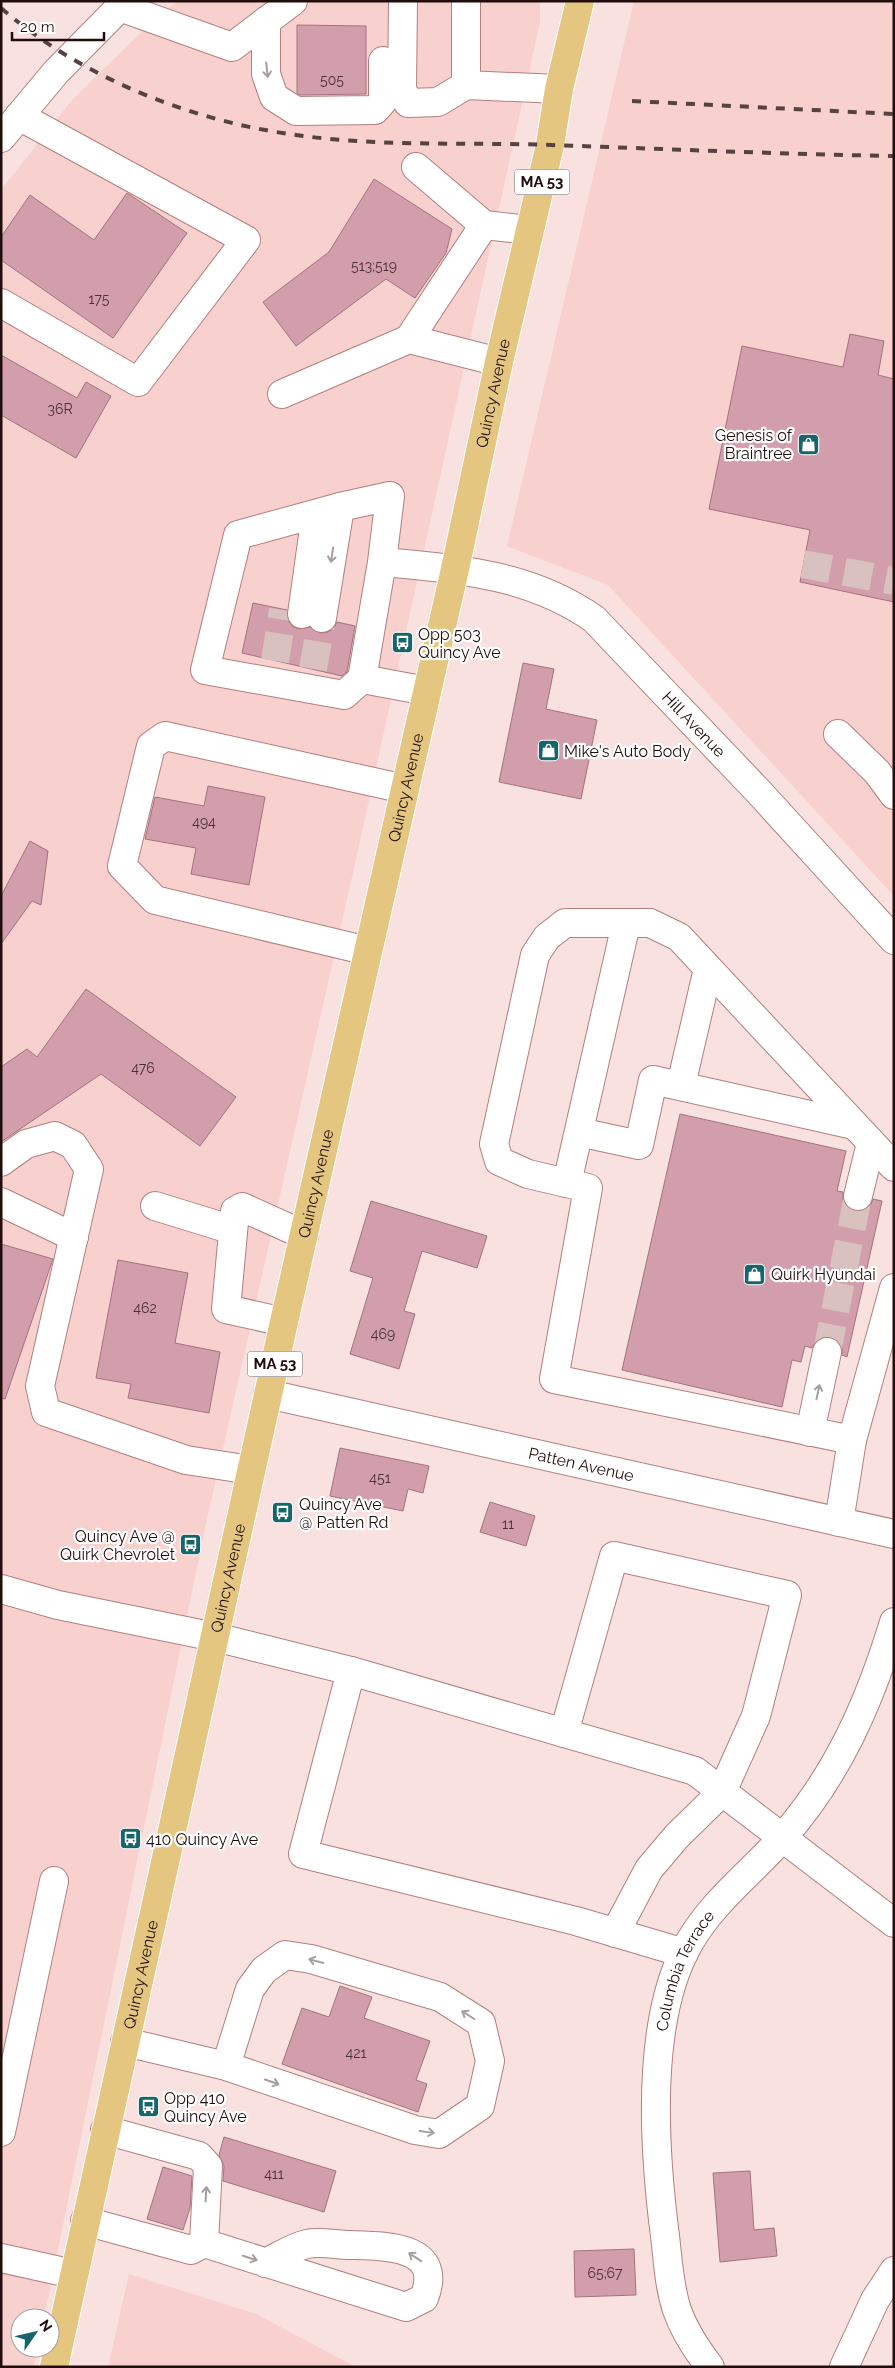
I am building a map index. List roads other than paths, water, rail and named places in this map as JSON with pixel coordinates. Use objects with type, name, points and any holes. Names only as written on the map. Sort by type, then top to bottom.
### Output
[{"type":"main road","name":"Quincy Avenue","points":[[54,2367],[284,1322],[455,569],[499,362],[550,145],[558,89],[580,1]]},
{"type":"street","points":[[1,138],[42,89],[123,4],[232,47],[293,1]]},
{"type":"street","points":[[386,1],[384,53],[392,89],[408,103],[438,102],[466,85],[558,89]]},
{"type":"street","points":[[266,21],[266,74],[274,98],[296,111],[375,110],[392,89],[402,1]]},
{"type":"street","points":[[466,1],[466,85]]},
{"type":"street","points":[[1,303],[138,382],[246,240],[19,116]]},
{"type":"street","points":[[416,167],[484,226],[530,230]]},
{"type":"street","points":[[282,394],[409,339],[484,226]]},
{"type":"street","points":[[409,339],[499,362]]},
{"type":"street","points":[[390,496],[382,562],[362,679],[344,695],[292,675],[205,670],[238,535],[317,513],[390,496]]},
{"type":"street","points":[[317,513],[302,614],[317,513]]},
{"type":"street","name":"Hill Avenue","points":[[382,562],[455,569],[541,589],[563,599],[594,619],[758,791],[894,940]]},
{"type":"street","points":[[362,679],[427,691]]},
{"type":"street","points":[[838,734],[876,772],[894,795]]},
{"type":"street","points":[[368,951],[155,900],[122,866],[151,746],[165,736],[405,789]]},
{"type":"street","points":[[852,1440],[554,1379],[588,1188],[528,1174],[499,1161],[494,1144],[535,955],[547,937],[565,924],[650,923],[679,937],[894,1167]]},
{"type":"street","points":[[567,1183],[626,924]]},
{"type":"street","points":[[680,1085],[708,969]]},
{"type":"street","points":[[579,1132],[640,1145],[653,1080],[680,1085],[863,1134]]},
{"type":"street","points":[[858,1196],[863,1134]]},
{"type":"street","points":[[1,1162],[26,1144],[55,1136],[73,1145],[89,1169],[40,1386],[46,1412],[186,1460],[251,1470]]},
{"type":"street","points":[[1,1202],[74,1237]]},
{"type":"street","points":[[156,1206],[233,1230]]},
{"type":"street","points":[[284,1322],[226,1309],[235,1211],[242,1208],[304,1235]]},
{"type":"street","points":[[839,1522],[852,1440],[894,1288]]},
{"type":"street","points":[[810,1432],[826,1352]]},
{"type":"street","name":"Patten Avenue","points":[[268,1394],[894,1534]]},
{"type":"street","points":[[564,1733],[614,1556],[787,1595],[756,1716],[722,1792],[677,1836],[649,1869],[615,1933]]},
{"type":"street","points":[[1,1589],[58,1605],[215,1637],[351,1672],[695,1771],[894,1924]]},
{"type":"street","name":"Columbia Terrace","points":[[710,2367],[684,2326],[674,2299],[660,2201],[657,2156],[659,2055],[670,1990],[684,1953],[708,1914],[782,1838],[810,1805],[843,1752],[871,1692],[894,1622]]},
{"type":"street","points":[[351,1672],[302,1854],[576,1921],[684,1953]]},
{"type":"street","points":[[1,2132],[54,1881]]},
{"type":"street","points":[[125,2042],[226,2066],[415,2130],[439,2134],[480,2106],[490,2061],[481,2022],[440,1997],[311,1959],[286,1955],[264,1970],[250,1989],[226,2066]]},
{"type":"street","points":[[105,2130],[199,2156],[208,2166],[204,2243]]},
{"type":"street","points":[[85,2221],[191,2250],[204,2243],[265,2263],[406,2307],[424,2298],[430,2284],[427,2266],[416,2255],[396,2248],[307,2244],[265,2263]]},
{"type":"street","points":[[1,2258],[73,2274]]},
{"type":"street","points":[[844,2367],[875,2300],[894,2271]]},
{"type":"tunnel","points":[[803,564],[894,581]]},
{"type":"tunnel","points":[[275,661],[283,610]]},
{"type":"tunnel","points":[[313,669],[322,618]]},
{"type":"tunnel","points":[[827,1352],[858,1196]]},
{"type":"railway","points":[[1,8],[33,33],[66,55],[102,75],[140,92],[178,107],[217,119],[296,135],[391,143],[551,145],[894,156]]},
{"type":"railway","points":[[632,101],[894,114]]},
{"type":"place","name":"Genesis of Braintree","points":[[808,444]]},
{"type":"place","name":"Opp 503 Quincy Ave","points":[[402,643]]},
{"type":"place","name":"Mike's Auto Body","points":[[548,751]]},
{"type":"place","name":"Quirk Hyundai","points":[[755,1274]]},
{"type":"place","name":"Quincy Ave @ Patten Rd","points":[[283,1513]]},
{"type":"place","name":"Quincy Ave @ Quirk Chevrolet","points":[[191,1545]]},
{"type":"place","name":"410 Quincy Ave","points":[[130,1839]]},
{"type":"place","name":"Opp 410 Quincy Ave","points":[[148,2107]]}]
